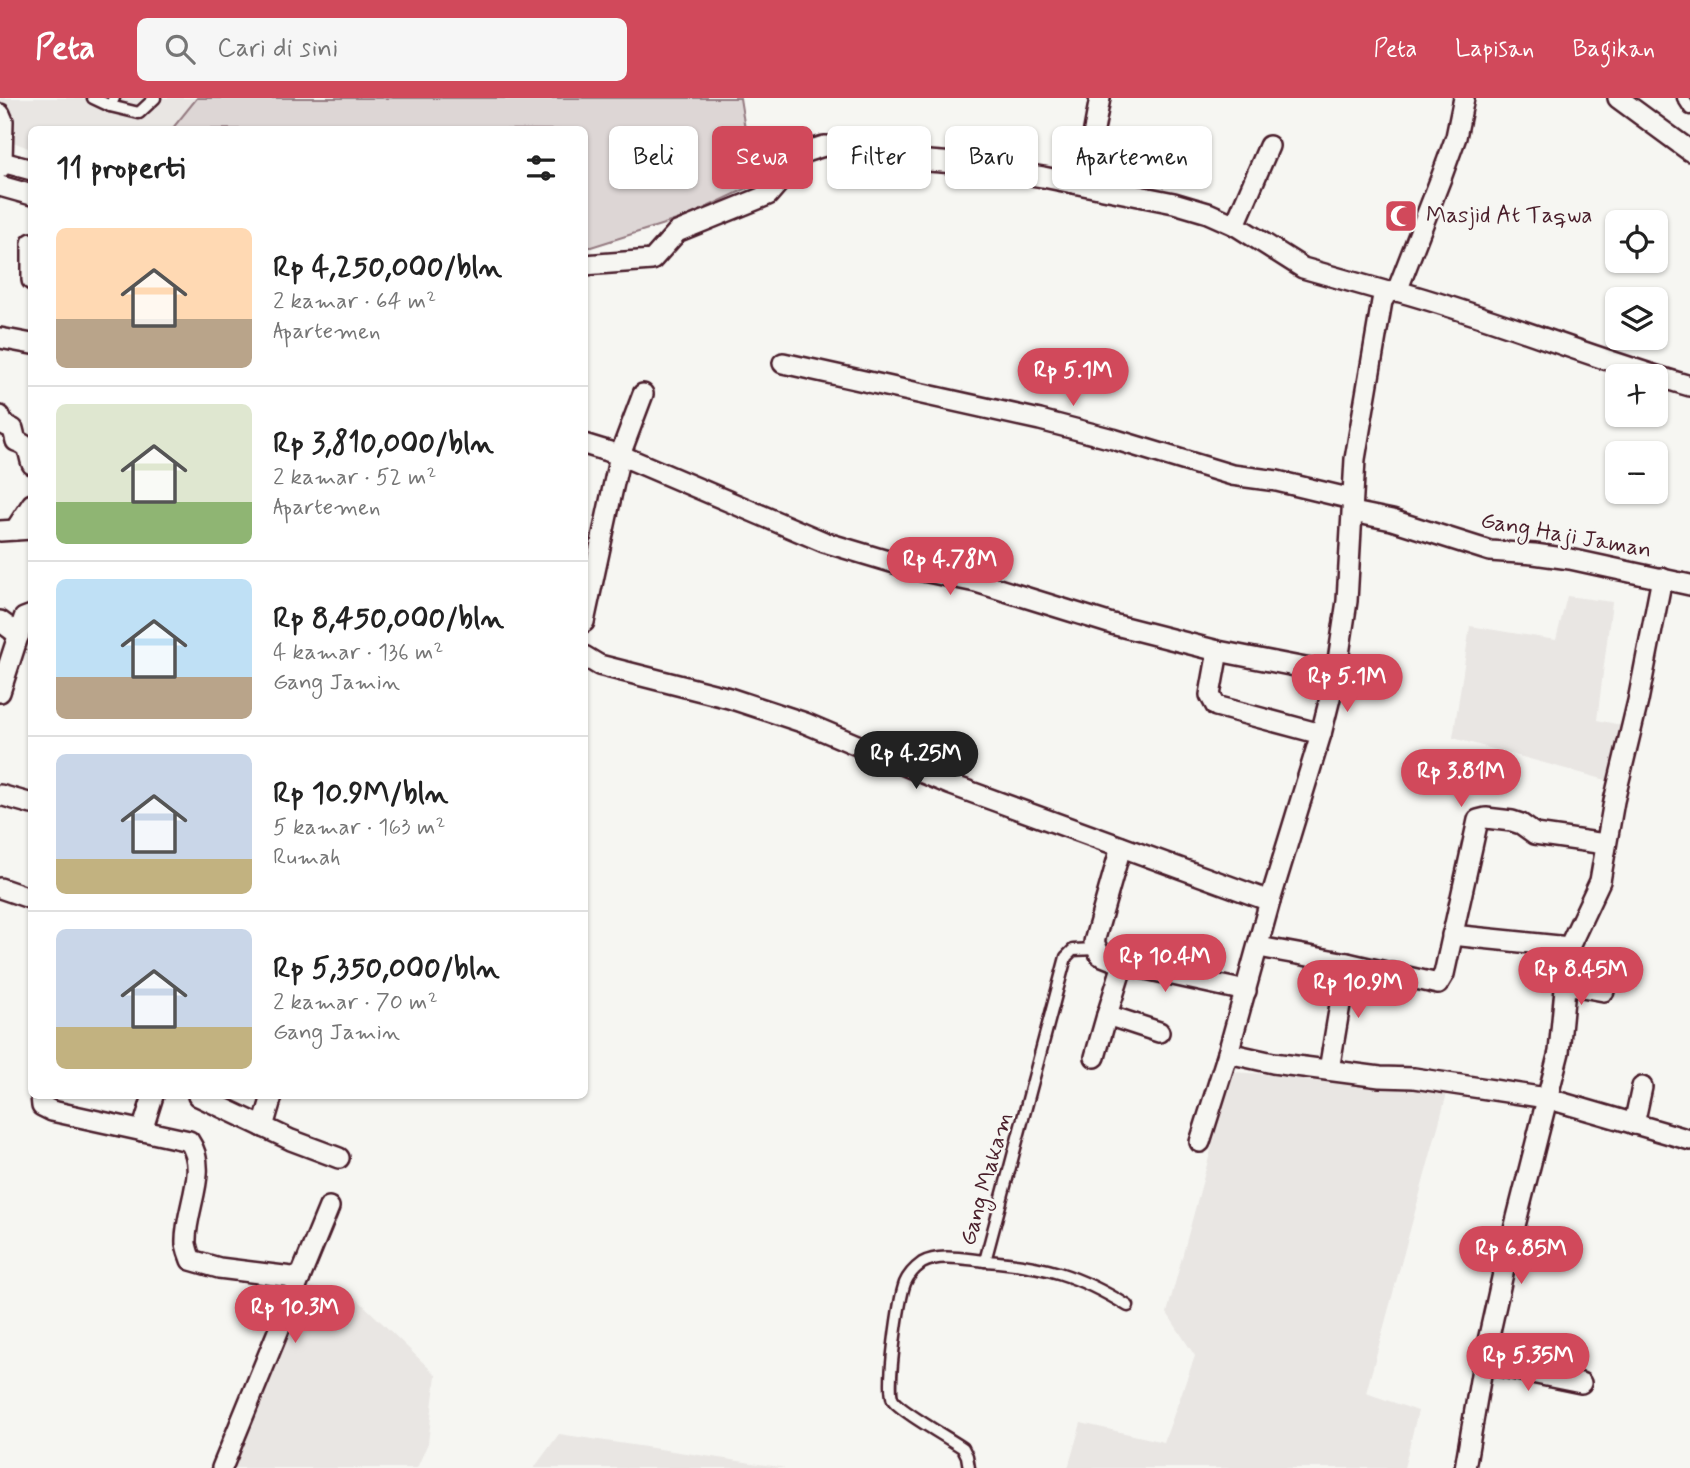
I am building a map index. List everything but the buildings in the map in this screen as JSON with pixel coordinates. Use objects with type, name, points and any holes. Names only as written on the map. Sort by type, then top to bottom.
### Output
[{"type":"street","points":[[1095,126],[1100,98]]},
{"type":"street","points":[[1200,1142],[1321,734],[1336,674],[1347,601],[1352,506],[1367,381],[1382,301],[1392,291],[1441,178],[1456,137],[1464,98]]},
{"type":"street","points":[[1618,98],[1690,151]]},
{"type":"street","points":[[0,114],[3,121],[1,165],[28,169]]},
{"type":"street","points":[[588,264],[652,260],[677,232],[768,195],[805,152],[824,146],[879,147],[902,159],[955,163],[1052,179]]},
{"type":"street","points":[[1235,225],[1269,146]]},
{"type":"street","points":[[0,186],[28,194]]},
{"type":"street","points":[[1108,189],[1174,203],[1208,214],[1235,225],[1303,268],[1443,303],[1690,386]]},
{"type":"street","points":[[0,338],[28,343]]},
{"type":"street","name":"Gang Haji Jaman","points":[[783,363],[1040,420],[1232,475],[1277,481],[1490,551],[1534,554],[1690,585]]},
{"type":"street","points":[[588,603],[620,455],[643,394]]},
{"type":"street","points":[[0,416],[3,424],[13,429],[16,441],[28,450]]},
{"type":"street","points":[[588,445],[620,455],[824,542],[1218,651],[1336,674]]},
{"type":"street","points":[[16,530],[28,510]]},
{"type":"street","points":[[1465,1468],[1483,1363],[1559,1052],[1569,947],[1600,881],[1605,844],[1638,701],[1661,578]]},
{"type":"street","points":[[0,692],[24,618],[28,616]]},
{"type":"street","points":[[0,621],[19,635]]},
{"type":"street","points":[[1218,651],[1210,695],[1216,706],[1321,734]]},
{"type":"street","points":[[588,658],[599,665],[729,698],[805,723],[949,784],[1270,901]]},
{"type":"street","points":[[0,795],[28,803]]},
{"type":"street","points":[[1259,947],[1348,963],[1438,984],[1443,978],[1478,820],[1486,818],[1512,821],[1535,834],[1605,844]]},
{"type":"street","points":[[1121,847],[1094,942],[1100,955],[1123,964],[1246,991]]},
{"type":"street","points":[[0,888],[28,898]]},
{"type":"street","points":[[1452,935],[1569,947]]},
{"type":"street","points":[[1329,1070],[1348,963]]},
{"type":"street","points":[[1096,1057],[1123,964]]},
{"type":"street","points":[[1566,984],[1604,991]]},
{"type":"street","points":[[1107,1015],[1159,1032]]},
{"type":"street","points":[[1228,1053],[1273,1063],[1414,1078],[1546,1098],[1690,1140]]},
{"type":"street","points":[[1634,1124],[1642,1087]]},
{"type":"street","points":[[41,1099],[42,1106],[52,1111],[189,1141],[197,1152],[198,1167],[186,1243],[191,1260],[219,1268],[300,1278]]},
{"type":"street","points":[[142,1131],[152,1099]]},
{"type":"street","points":[[204,1099],[338,1158]]},
{"type":"street","points":[[263,1127],[271,1099]]},
{"type":"street","points":[[222,1468],[329,1207]]},
{"type":"street","points":[[1483,1363],[1581,1383]]},
{"type":"lane","points":[[93,98],[139,113],[155,98]]},
{"type":"lane","points":[[1683,98],[1690,109]]},
{"type":"lane","name":"Gang Makam","points":[[969,1468],[963,1448],[893,1401],[890,1386],[900,1300],[906,1281],[916,1267],[933,1258],[985,1261],[1066,957],[1073,950],[1096,949]]},
{"type":"lane","points":[[985,1261],[1046,1268],[1093,1284],[1128,1306]]},
{"type":"shaded area","points":[[0,98],[197,98],[174,126],[28,126],[28,148],[0,137]]},
{"type":"shaded area","points":[[197,98],[740,98],[745,126],[712,126],[712,189],[746,189],[686,217],[588,247],[588,126],[174,126]]},
{"type":"shaded area","points":[[1567,596],[1612,602],[1597,720],[1635,728],[1628,786],[1453,738],[1470,626],[1556,640]]},
{"type":"shaded area","points":[[1232,1072],[1449,1086],[1366,1393],[1418,1411],[1404,1468],[1068,1468],[1081,1423],[1164,1442],[1195,1356],[1167,1313]]},
{"type":"shaded area","points":[[278,1282],[351,1293],[436,1375],[428,1443],[417,1468],[217,1468],[278,1340]]},
{"type":"shaded area","points":[[559,1434],[786,1468],[534,1468]]},
{"type":"place","name":"Masjid At Taqwa","points":[[1401,216]]}]
